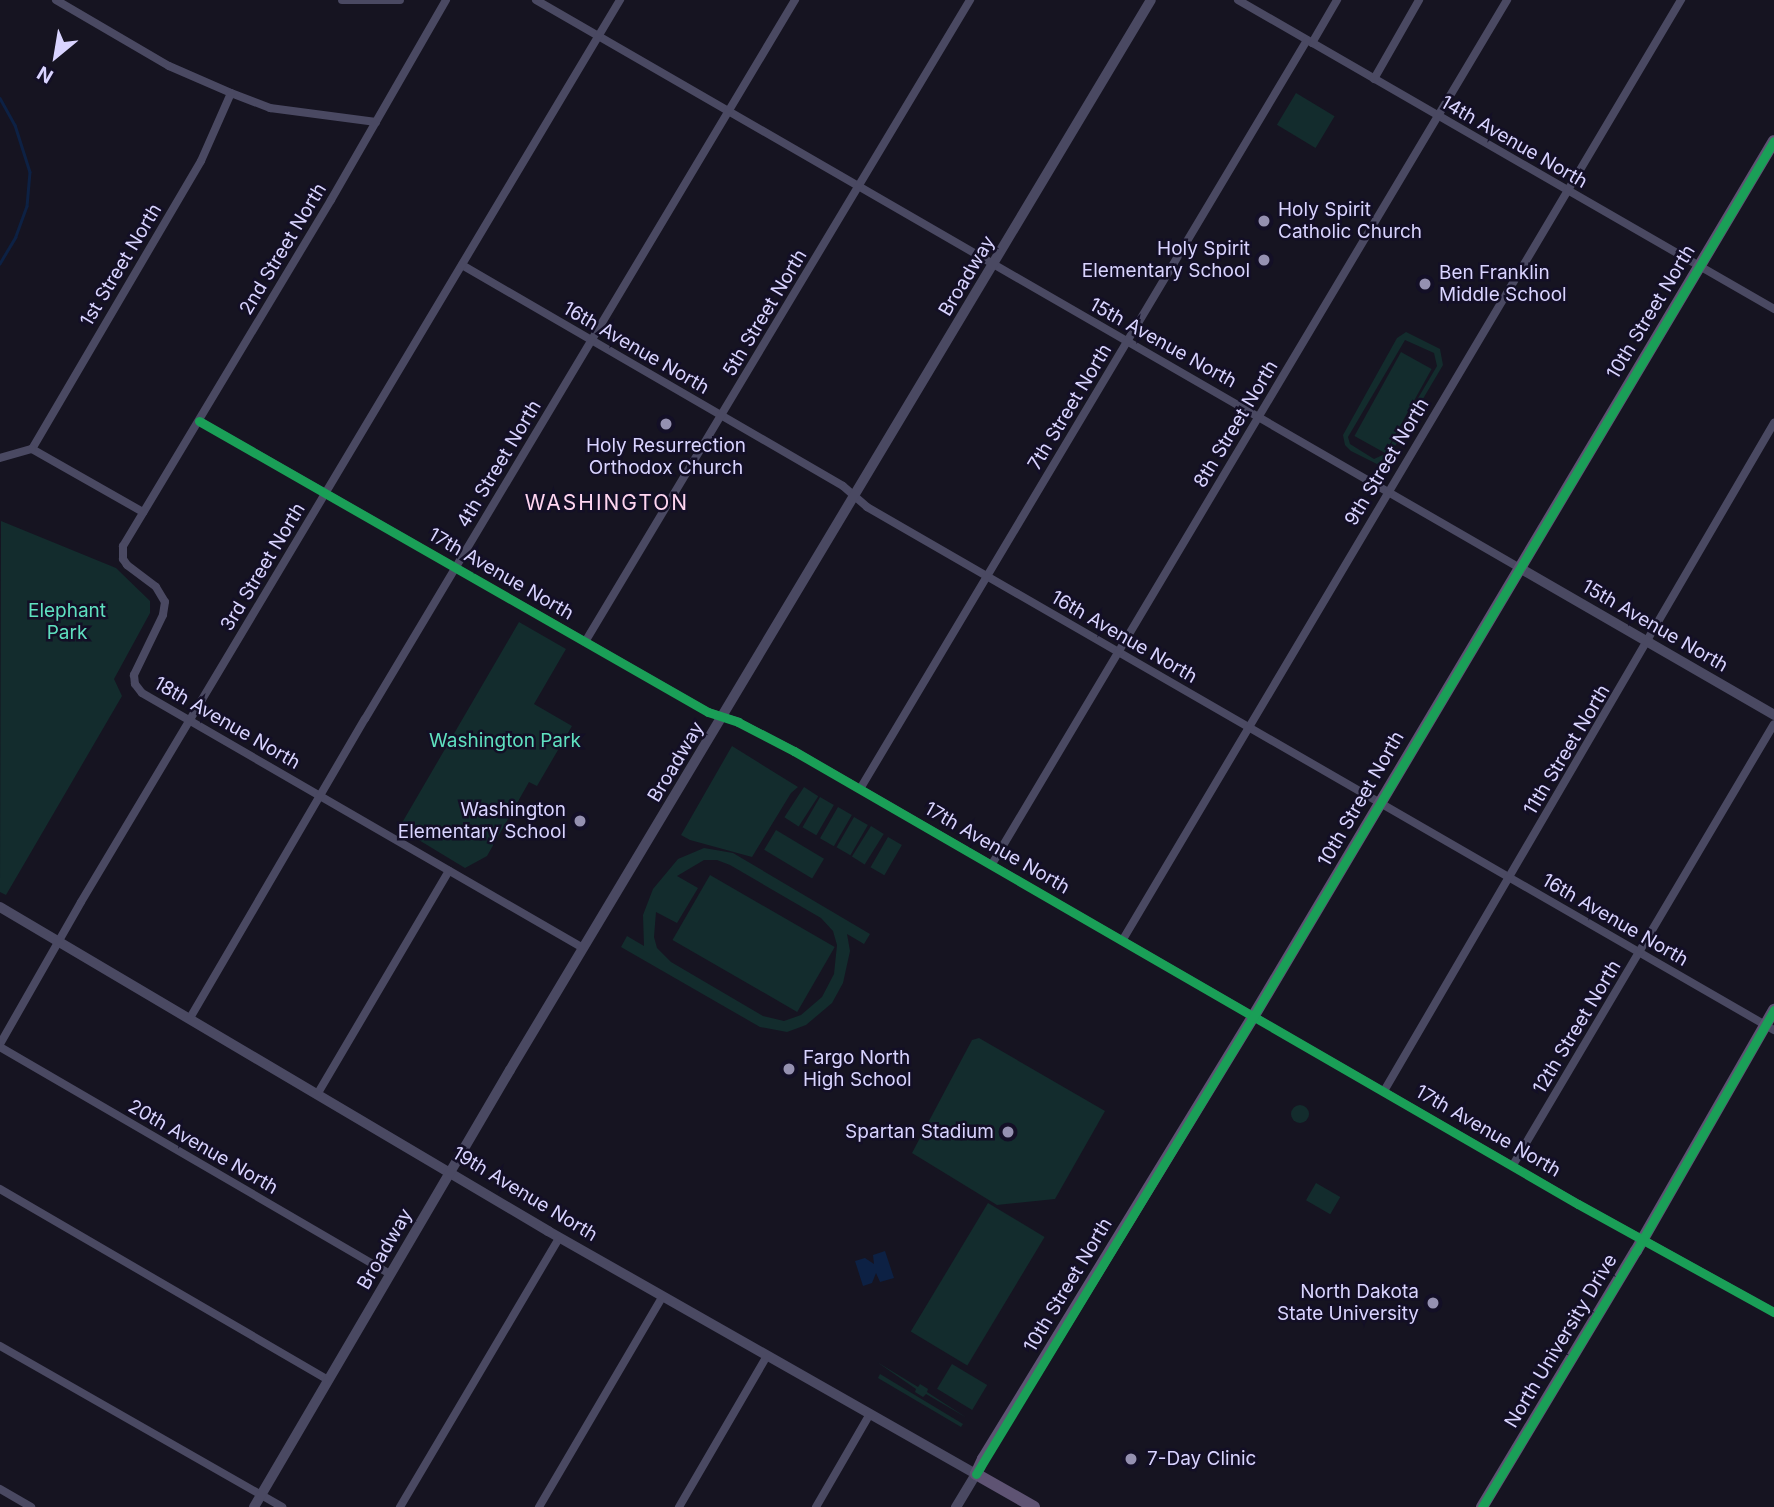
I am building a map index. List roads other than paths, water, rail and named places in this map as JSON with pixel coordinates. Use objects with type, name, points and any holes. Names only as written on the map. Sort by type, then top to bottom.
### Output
[{"type":"main road","name":"10th Street North","points":[[976,1474],[1254,1017],[1379,802],[1774,141]]},
{"type":"main road","name":"North University Drive","points":[[1482,1507],[1770,1027],[1774,1010]]},
{"type":"main road","name":"19th Avenue North","points":[[976,1474],[1034,1507]]},
{"type":"street","points":[[56,0],[169,66],[270,108],[376,122]]},
{"type":"street","points":[[342,0],[400,0]]},
{"type":"street","name":"2nd Street North","points":[[143,512],[446,0]]},
{"type":"street","name":"15th Avenue North","points":[[537,0],[1126,343],[1774,715]]},
{"type":"street","name":"3rd Street North","points":[[0,1046],[59,941],[620,0]]},
{"type":"street","name":"4th Street North","points":[[190,1018],[795,0]]},
{"type":"street","name":"5th Street North","points":[[585,642],[970,0]]},
{"type":"street","name":"Broadway","points":[[254,1507],[583,948],[1151,0]]},
{"type":"street","name":"14th Avenue North","points":[[1238,0],[1774,309]]},
{"type":"street","name":"7th Street North","points":[[860,789],[1126,343],[1337,0]]},
{"type":"street","points":[[1374,79],[1419,0]]},
{"type":"street","name":"8th Street North","points":[[992,864],[1507,0]]},
{"type":"street","name":"9th Street North","points":[[1122,941],[1681,0]]},
{"type":"street","name":"1st Street North","points":[[32,449],[201,161],[231,93]]},
{"type":"street","name":"16th Avenue North","points":[[462,265],[722,416],[854,495],[867,507],[1770,1027]]},
{"type":"street","name":"17th Avenue North","points":[[199,421],[585,642],[723,718],[794,751],[1254,1017],[1774,1312]]},
{"type":"street","name":"11th Street North","points":[[1384,1091],[1648,643],[1774,423]]},
{"type":"street","points":[[0,458],[32,449],[143,512]]},
{"type":"street","name":"18th Avenue North","points":[[143,512],[123,547],[122,559],[156,587],[165,603],[163,615],[134,675],[135,684],[142,693],[583,948]]},
{"type":"street","name":"12th Street North","points":[[1513,1165],[1774,724]]},
{"type":"street","points":[[318,1093],[449,871]]},
{"type":"street","name":"19th Avenue North","points":[[0,907],[559,1238],[976,1474]]},
{"type":"street","name":"20th Avenue North","points":[[0,1046],[390,1274]]},
{"type":"street","points":[[0,1189],[328,1380]]},
{"type":"street","points":[[400,1507],[559,1238]]},
{"type":"street","points":[[539,1507],[663,1297]]},
{"type":"street","points":[[0,1346],[282,1507]]},
{"type":"street","points":[[679,1507],[767,1356]]},
{"type":"street","points":[[816,1507],[870,1414]]},
{"type":"street","name":"10th Street North","points":[[957,1507],[976,1474]]},
{"type":"street","points":[[0,1489],[31,1507]]},
{"type":"water","points":[[885,1251],[894,1278],[880,1282],[876,1273],[872,1283],[863,1286],[855,1261],[865,1258],[874,1264],[873,1255]]},
{"type":"waterway","points":[[0,98],[15,125],[30,172],[27,206],[16,237],[0,264]]},
{"type":"place","name":"Holy Spirit Catholic Church","points":[[1264,221]]},
{"type":"place","name":"Holy Spirit Elementary School","points":[[1264,260]]},
{"type":"place","name":"Ben Franklin Middle School","points":[[1425,284]]},
{"type":"place","name":"Holy Resurrection Orthodox Church","points":[[666,424]]},
{"type":"place","name":"Washington Elementary School","points":[[580,821]]},
{"type":"place","name":"Fargo North High School","points":[[789,1069]]},
{"type":"place","name":"Spartan Stadium","points":[[1008,1132]]},
{"type":"place","name":"North Dakota State University","points":[[1433,1303]]},
{"type":"place","name":"7-Day Clinic","points":[[1131,1459]]},
{"type":"district","name":"WASHINGTON","points":[[607,503]]},
{"type":"park label","name":"Elephant Park","points":[[67,622]]},
{"type":"park label","name":"Washington Park","points":[[505,741]]}]
